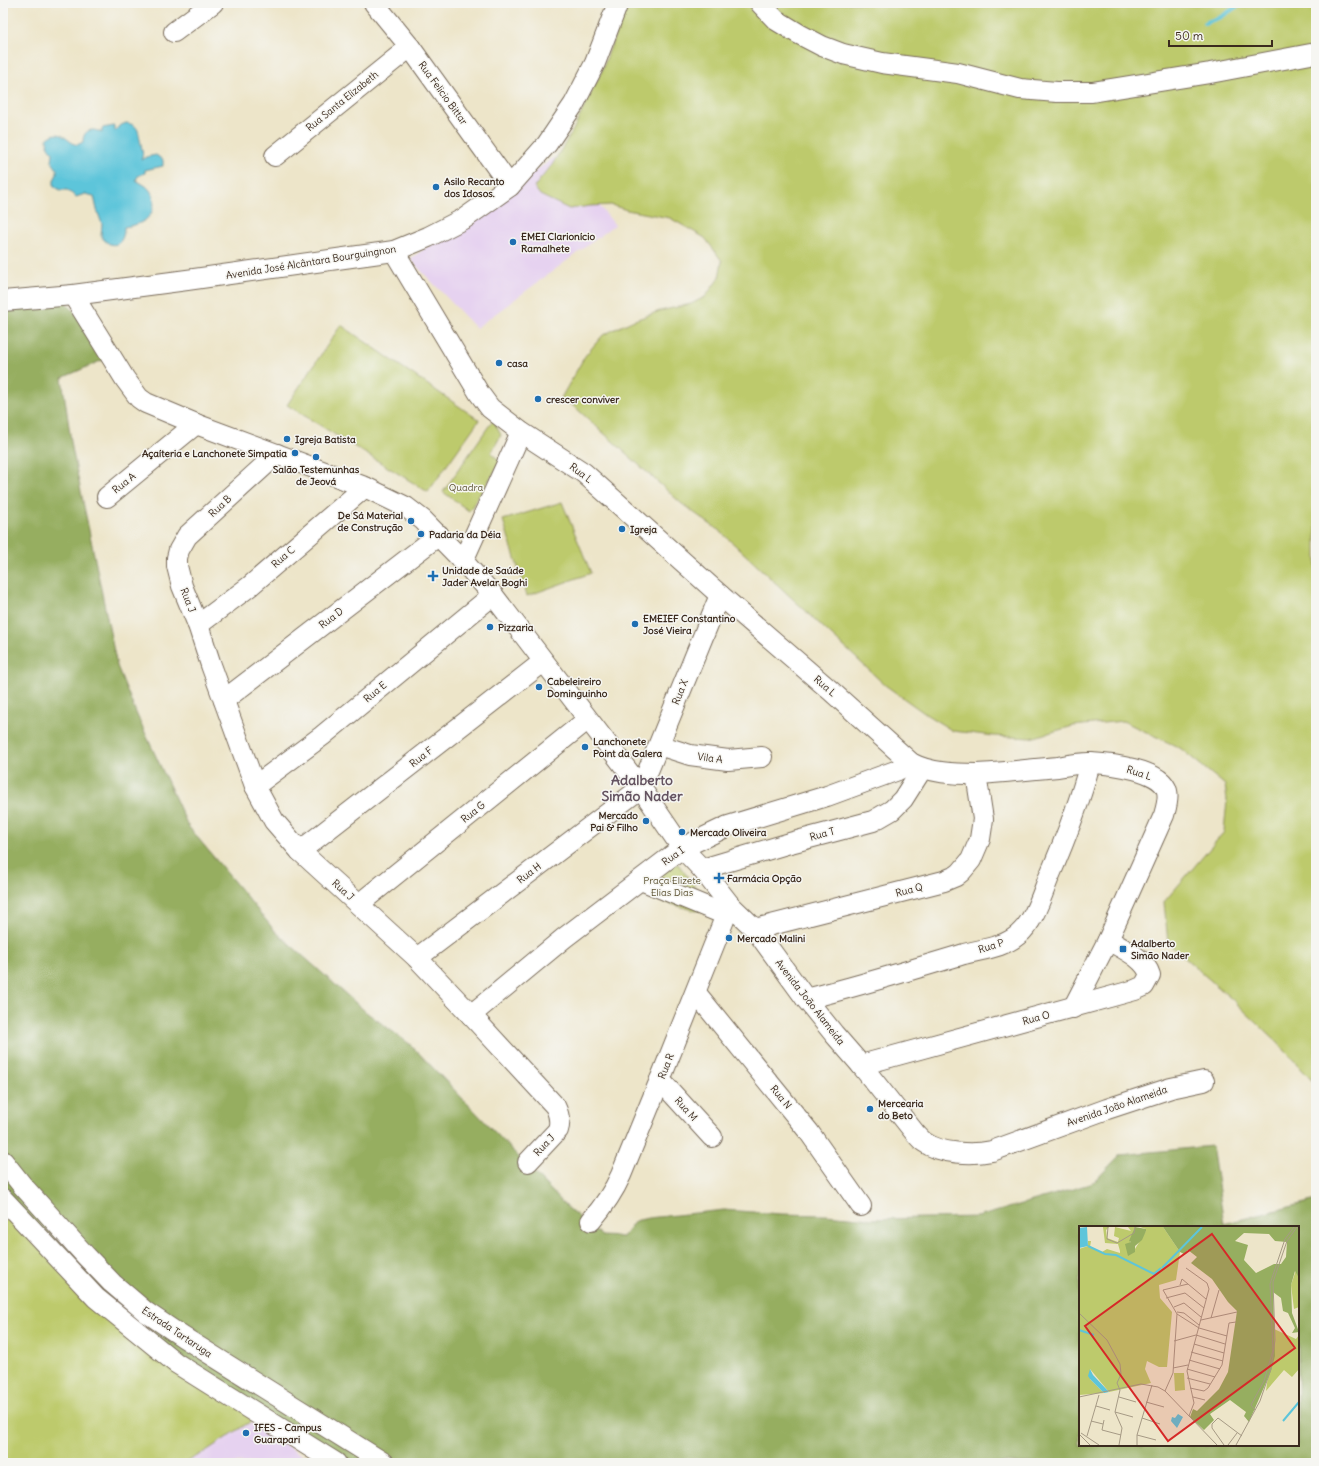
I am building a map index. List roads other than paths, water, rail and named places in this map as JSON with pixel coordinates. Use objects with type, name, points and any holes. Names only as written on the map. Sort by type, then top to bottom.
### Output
[{"type":"street","points":[[174,32],[213,3]]},
{"type":"street","name":"Rua Felicio Bittar","points":[[374,3],[410,47],[510,186]]},
{"type":"street","name":"Avenida José Alcântara Bourguingnon","points":[[3,301],[73,295],[394,251],[428,237],[465,218],[510,186],[548,144],[574,104],[595,63],[618,3]]},
{"type":"street","points":[[760,3],[776,20],[822,46],[843,54],[882,63],[958,73],[1020,89],[1056,92],[1092,92],[1210,74],[1316,53]]},
{"type":"street","name":"Rua Santa Elizabeth","points":[[275,156],[410,47]]},
{"type":"street","name":"Rua L","points":[[394,251],[479,393],[490,408],[521,432],[584,474],[916,766],[940,772],[976,774],[1090,763],[1132,768],[1153,776],[1160,781],[1167,791],[1167,805],[1164,815],[1108,940],[1073,1008]]},
{"type":"street","name":"Avenida João Alameida","points":[[73,295],[109,354],[139,398],[149,405],[365,487],[406,507],[439,535],[493,595],[587,720],[641,788],[682,848],[702,869],[728,910],[755,929],[806,999],[834,1034],[862,1065],[915,1133],[924,1142],[933,1147],[962,1154],[980,1154],[992,1151],[1114,1106],[1172,1088],[1204,1081]]},
{"type":"street","name":"Rua A","points":[[107,496],[196,424]]},
{"type":"street","points":[[463,561],[521,432]]},
{"type":"street","name":"Rua B","points":[[177,566],[179,550],[187,536],[276,454]]},
{"type":"street","name":"Rua C","points":[[198,625],[250,586],[365,487]]},
{"type":"street","name":"Rua D","points":[[224,700],[439,535]]},
{"type":"street","name":"Rua J","points":[[177,566],[182,586],[198,625],[210,665],[255,786],[274,820],[300,851],[417,958],[555,1106],[558,1113],[560,1126],[528,1162]]},
{"type":"street","name":"Rua E","points":[[255,786],[322,736],[493,595]]},
{"type":"street","name":"Rua X","points":[[641,788],[720,595]]},
{"type":"street","name":"Rua F","points":[[300,851],[543,662]]},
{"type":"street","name":"Rua G","points":[[359,904],[587,720]]},
{"type":"street","name":"Vila A","points":[[659,745],[690,755],[728,760],[762,757]]},
{"type":"street","name":"Rua P","points":[[806,999],[875,981],[975,951],[998,946],[1017,936],[1030,921],[1042,896],[1084,788],[1090,763]]},
{"type":"street","name":"Rua I","points":[[471,1015],[564,938],[682,848],[728,826],[827,796],[898,770],[916,766]]},
{"type":"street","name":"Rua T","points":[[702,869],[790,843],[873,821],[892,810],[903,799],[916,766]]},
{"type":"street","name":"Rua Q","points":[[755,929],[944,881],[956,876],[971,860],[980,839],[983,819],[976,774]]},
{"type":"street","name":"Rua H","points":[[417,958],[641,788]]},
{"type":"street","points":[[641,880],[728,910]]},
{"type":"street","name":"Rua R","points":[[591,1221],[614,1190],[696,993],[728,910]]},
{"type":"street","name":"Rua O","points":[[862,1065],[1073,1008],[1144,986],[1150,975],[1139,959],[1108,940]]},
{"type":"street","name":"Rua N","points":[[696,993],[809,1132],[861,1206]]},
{"type":"street","name":"Rua M","points":[[660,1080],[712,1137]]},
{"type":"street","name":"Estrada Tartaruga","points":[[3,1161],[22,1185],[86,1256],[112,1283],[146,1312],[384,1463]]},
{"type":"street","name":"Estrada Tartaruga","points":[[3,1200],[96,1298],[176,1363],[336,1463]]},
{"type":"water","points":[[126,123],[134,125],[138,130],[142,152],[141,160],[146,157],[156,155],[163,160],[163,166],[145,170],[145,173],[138,176],[136,180],[146,186],[152,193],[154,203],[152,212],[142,222],[136,225],[124,227],[124,233],[120,242],[113,245],[105,241],[101,236],[102,224],[94,196],[85,194],[76,197],[67,190],[60,190],[54,186],[57,169],[52,162],[53,153],[48,147],[47,139],[59,134],[77,145],[83,142],[86,132],[95,130],[102,133],[102,128],[114,126],[115,131],[119,126]]},
{"type":"waterway","points":[[1204,23],[1221,17],[1242,3]]},
{"type":"place","name":"Asilo Recanto dos Idosos.","points":[[436,187]]},
{"type":"place","name":"EMEI Clarionício Ramalhete","points":[[513,242]]},
{"type":"place","name":"casa","points":[[499,363]]},
{"type":"place","name":"crescer conviver","points":[[538,399]]},
{"type":"place","name":"Igreja Batista","points":[[287,439]]},
{"type":"place","name":"Açaíteria e Lanchonete Simpatia","points":[[295,453]]},
{"type":"place","name":"Salão Testemunhas de Jeová","points":[[316,457]]},
{"type":"place","name":"De Sá Material de Construção","points":[[411,521]]},
{"type":"place","name":"Igreja","points":[[622,529]]},
{"type":"place","name":"Padaria da Déia","points":[[421,534]]},
{"type":"place","name":"Unidade de Saúde Jader Avelar Boghi","points":[[433,576]]},
{"type":"place","name":"EMEIEF Constantino José Vieira","points":[[635,624]]},
{"type":"place","name":"Pizzaria","points":[[490,627]]},
{"type":"place","name":"Cabeleireiro Dominguinho","points":[[539,687]]},
{"type":"place","name":"Lanchonete Point da Galera","points":[[585,747]]},
{"type":"place","name":"Mercado Pai & Filho","points":[[646,821]]},
{"type":"place","name":"Mercado Oliveira","points":[[682,832]]},
{"type":"place","name":"Farmácia Opção","points":[[719,878]]},
{"type":"place","name":"Mercado Malini","points":[[729,938]]},
{"type":"place","name":"Adalberto Simão Nader","points":[[1123,949]]},
{"type":"place","name":"Mercearia do Beto","points":[[870,1109]]},
{"type":"place","name":"IFES - Campus Guarapari","points":[[246,1433]]},
{"type":"district","name":"Adalberto Simão Nader","points":[[642,788]]},
{"type":"park label","name":"Quadra","points":[[466,487]]},
{"type":"park label","name":"Praça Elizete Elias Dias","points":[[672,886]]}]
